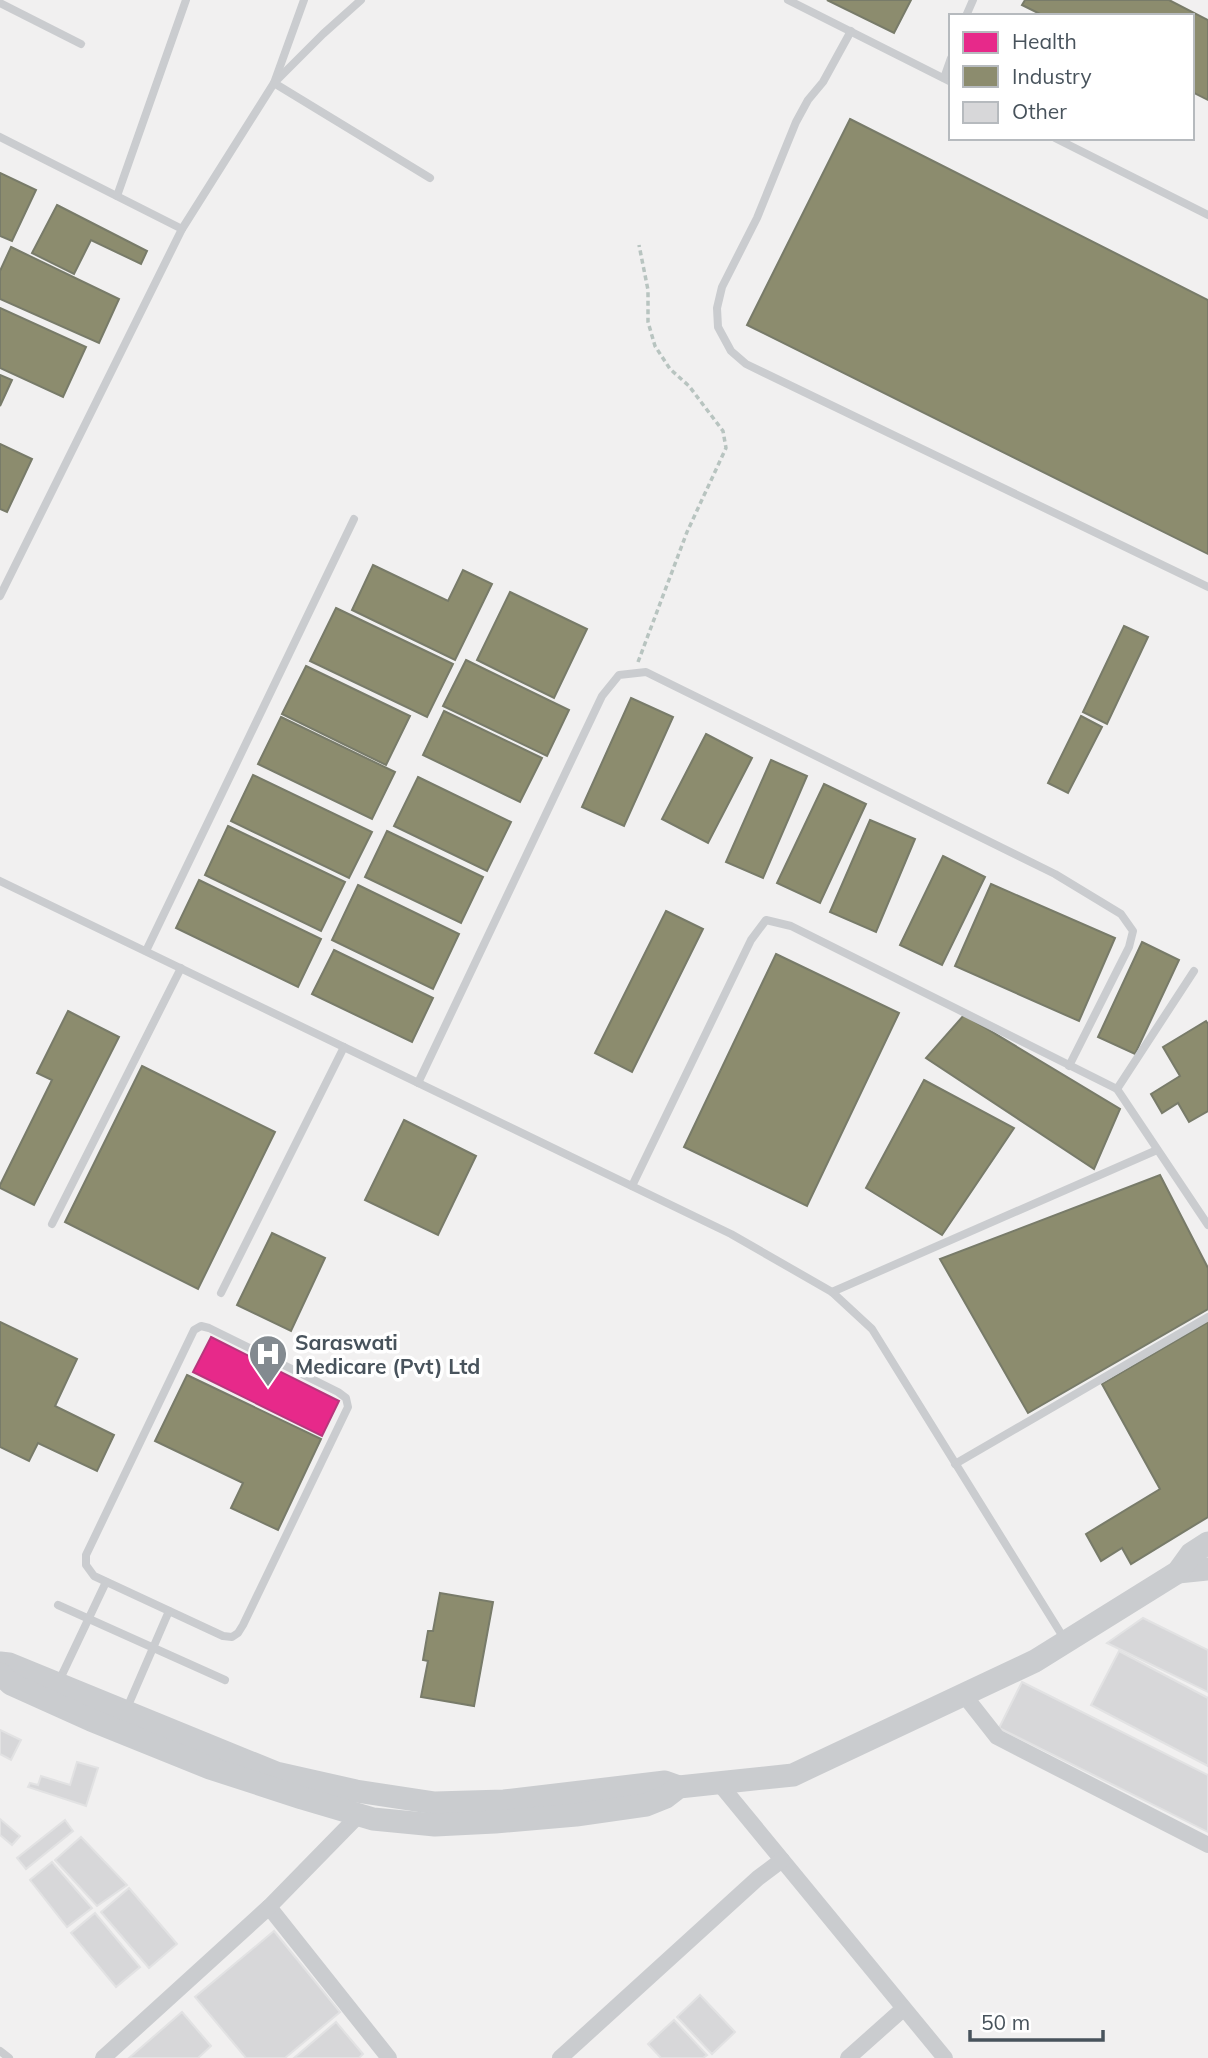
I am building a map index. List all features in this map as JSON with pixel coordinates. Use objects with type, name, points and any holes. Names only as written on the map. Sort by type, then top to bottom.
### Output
[{"type":"street","points":[[0,1663],[9,1664],[276,1773],[356,1791],[435,1803],[505,1801],[665,1782],[679,1787],[793,1775],[1035,1661],[1178,1572],[1191,1553],[1208,1543]]},
{"type":"street","points":[[1178,1572],[1208,1569]]},
{"type":"street","points":[[0,1674],[11,1684],[91,1720],[210,1768],[373,1819],[435,1825],[576,1815],[646,1805],[666,1797],[679,1787]]},
{"type":"street","points":[[964,1695],[997,1737],[1208,1845]]},
{"type":"street","points":[[718,1782],[946,2058]]},
{"type":"street","points":[[103,2058],[269,1907],[359,1815]]},
{"type":"street","points":[[560,2058],[758,1878],[782,1860]]},
{"type":"street","points":[[269,1907],[389,2058]]},
{"type":"street","points":[[848,2058],[904,2009]]},
{"type":"lane","points":[[117,197],[186,0]]},
{"type":"lane","points":[[0,596],[182,229],[274,83],[304,0]]},
{"type":"lane","points":[[274,83],[361,0]]},
{"type":"lane","points":[[788,0],[947,80]]},
{"type":"lane","points":[[0,3],[80,44]]},
{"type":"lane","points":[[851,32],[823,82],[808,100],[757,218],[722,287],[717,308],[718,327],[731,351],[746,364],[1208,587]]},
{"type":"lane","points":[[274,83],[430,178]]},
{"type":"lane","points":[[0,137],[182,229]]},
{"type":"lane","points":[[1059,140],[1208,215]]},
{"type":"lane","points":[[146,951],[354,519]]},
{"type":"lane","points":[[418,1083],[602,696],[618,675],[646,672],[1014,853],[1121,914],[1133,931],[1129,947],[1069,1066]]},
{"type":"lane","points":[[0,881],[731,1234],[832,1292],[872,1329],[1066,1642]]},
{"type":"lane","points":[[632,1186],[751,940],[766,920],[791,926],[1117,1089],[1208,1225]]},
{"type":"lane","points":[[52,1224],[181,968]]},
{"type":"lane","points":[[1117,1089],[1194,971]]},
{"type":"lane","points":[[221,1293],[344,1047]]},
{"type":"lane","points":[[832,1292],[1157,1150]]},
{"type":"lane","points":[[955,1464],[1208,1317]]},
{"type":"lane","points":[[201,1326],[338,1392],[346,1398],[348,1407],[238,1633],[232,1637],[223,1636],[169,1611],[94,1576],[86,1565],[86,1555],[194,1329],[201,1326]]},
{"type":"lane","points":[[58,1684],[106,1582]]},
{"type":"lane","points":[[58,1605],[225,1681]]},
{"type":"lane","points":[[125,1711],[169,1611]]},
{"type":"lane","points":[[0,2051],[9,2058]]},
{"type":"path","points":[[633,674],[687,532],[726,448],[723,431],[689,386],[670,369],[655,346],[648,322],[648,290],[639,245]]},
{"type":"building: Health","points":[[211,1337],[339,1401],[322,1436],[193,1372]]},
{"type":"building: Industry","points":[[827,0],[911,0],[894,33]]},
{"type":"building: Industry","points":[[1025,0],[1169,0],[1208,20],[1208,100],[1194,93],[1194,14],[1040,14],[1022,5]]},
{"type":"building: Industry","points":[[850,119],[1208,300],[1208,554],[747,325]]},
{"type":"building: Industry","points":[[0,173],[36,190],[12,241],[0,236]]},
{"type":"building: Industry","points":[[57,205],[147,251],[141,264],[91,240],[74,274],[32,253]]},
{"type":"building: Industry","points":[[11,247],[119,299],[99,343],[0,299],[0,271]]},
{"type":"building: Industry","points":[[0,308],[86,347],[63,397],[0,368]]},
{"type":"building: Industry","points":[[0,375],[12,380],[0,406]]},
{"type":"building: Industry","points":[[0,444],[32,459],[7,512],[0,509]]},
{"type":"building: Industry","points":[[373,565],[448,601],[463,570],[492,584],[455,660],[352,610]]},
{"type":"building: Industry","points":[[510,592],[587,629],[554,698],[477,660]]},
{"type":"building: Industry","points":[[336,608],[453,664],[427,717],[310,661]]},
{"type":"building: Industry","points":[[1124,626],[1148,637],[1107,724],[1083,712]]},
{"type":"building: Industry","points":[[466,660],[569,710],[547,756],[443,706]]},
{"type":"building: Industry","points":[[306,666],[410,716],[386,765],[282,714]]},
{"type":"building: Industry","points":[[631,698],[673,717],[624,826],[582,807]]},
{"type":"building: Industry","points":[[444,711],[542,758],[520,802],[423,755]]},
{"type":"building: Industry","points":[[1081,716],[1102,727],[1068,793],[1048,783]]},
{"type":"building: Industry","points":[[281,717],[395,772],[372,819],[258,764]]},
{"type":"building: Industry","points":[[706,734],[752,758],[708,843],[662,819]]},
{"type":"building: Industry","points":[[771,760],[807,776],[763,878],[726,862]]},
{"type":"building: Industry","points":[[253,775],[372,832],[349,878],[231,821]]},
{"type":"building: Industry","points":[[418,777],[511,822],[487,871],[394,826]]},
{"type":"building: Industry","points":[[824,784],[866,804],[820,903],[777,883]]},
{"type":"building: Industry","points":[[870,820],[915,839],[876,932],[830,912]]},
{"type":"building: Industry","points":[[228,826],[345,882],[321,931],[205,875]]},
{"type":"building: Industry","points":[[387,831],[483,877],[461,923],[365,877]]},
{"type":"building: Industry","points":[[943,856],[985,877],[942,965],[900,945]]},
{"type":"building: Industry","points":[[199,880],[321,939],[298,987],[176,928]]},
{"type":"building: Industry","points":[[991,884],[1115,938],[1079,1021],[955,966]]},
{"type":"building: Industry","points":[[358,885],[459,934],[433,989],[332,940]]},
{"type":"building: Industry","points":[[666,911],[703,929],[632,1072],[595,1053]]},
{"type":"building: Industry","points":[[1142,942],[1179,960],[1135,1054],[1098,1037]]},
{"type":"building: Industry","points":[[334,950],[433,998],[412,1042],[312,994]]},
{"type":"building: Industry","points":[[776,954],[899,1013],[807,1206],[684,1147]]},
{"type":"building: Industry","points":[[68,1011],[119,1037],[34,1205],[0,1188],[0,1185],[52,1080],[37,1073]]},
{"type":"building: Industry","points":[[964,1015],[1120,1109],[1094,1169],[926,1058]]},
{"type":"building: Industry","points":[[1206,1021],[1208,1111],[1189,1122],[1178,1103],[1162,1113],[1151,1094],[1180,1076],[1163,1047]]},
{"type":"building: Industry","points":[[142,1066],[275,1132],[198,1289],[65,1222]]},
{"type":"building: Industry","points":[[924,1080],[1014,1128],[942,1235],[866,1188]]},
{"type":"building: Industry","points":[[404,1120],[476,1156],[438,1235],[365,1200]]},
{"type":"building: Industry","points":[[1160,1175],[1208,1268],[1208,1309],[1028,1413],[940,1259]]},
{"type":"building: Industry","points":[[272,1233],[325,1258],[291,1331],[237,1305]]},
{"type":"building: Industry","points":[[0,1322],[77,1359],[55,1406],[114,1435],[97,1471],[38,1443],[29,1461],[0,1447]]},
{"type":"building: Industry","points":[[1208,1322],[1208,1517],[1131,1564],[1122,1548],[1101,1561],[1086,1534],[1160,1489],[1102,1384]]},
{"type":"building: Industry","points":[[187,1375],[321,1439],[278,1530],[231,1508],[243,1483],[155,1441]]},
{"type":"building: Industry","points":[[440,1593],[493,1602],[474,1706],[421,1697],[428,1661],[423,1660],[428,1631],[433,1631]]},
{"type":"building: Other","points":[[1143,1618],[1208,1650],[1208,1692],[1107,1643]]},
{"type":"building: Other","points":[[1119,1651],[1208,1698],[1208,1766],[1091,1705]]},
{"type":"building: Other","points":[[1022,1682],[1208,1775],[1208,1832],[999,1728]]},
{"type":"building: Other","points":[[0,1730],[21,1740],[11,1760],[0,1754]]},
{"type":"building: Other","points":[[77,1762],[98,1768],[86,1806],[28,1787],[30,1783],[38,1785],[41,1776],[70,1785]]},
{"type":"building: Other","points":[[0,1819],[20,1836],[12,1845],[0,1835]]},
{"type":"building: Other","points":[[65,1820],[73,1831],[26,1869],[17,1858]]},
{"type":"building: Other","points":[[81,1837],[127,1885],[97,1906],[55,1860]]},
{"type":"building: Other","points":[[52,1862],[92,1908],[67,1927],[30,1880]]},
{"type":"building: Other","points":[[129,1888],[177,1944],[149,1968],[101,1912]]},
{"type":"building: Other","points":[[95,1913],[140,1967],[116,1987],[71,1933]]},
{"type":"building: Other","points":[[274,1931],[340,2012],[285,2058],[246,2058],[195,1997]]},
{"type":"building: Other","points":[[700,1995],[735,2032],[712,2054],[677,2017]]},
{"type":"building: Other","points":[[182,2012],[211,2046],[198,2058],[129,2058]]},
{"type":"building: Other","points":[[674,2020],[707,2055],[703,2058],[661,2058],[648,2044]]},
{"type":"building: Other","points":[[336,2022],[363,2054],[359,2058],[294,2058]]},
{"type":"place","name":"Saraswati Medicare (Pvt) Ltd","points":[[268,1388]]}]
